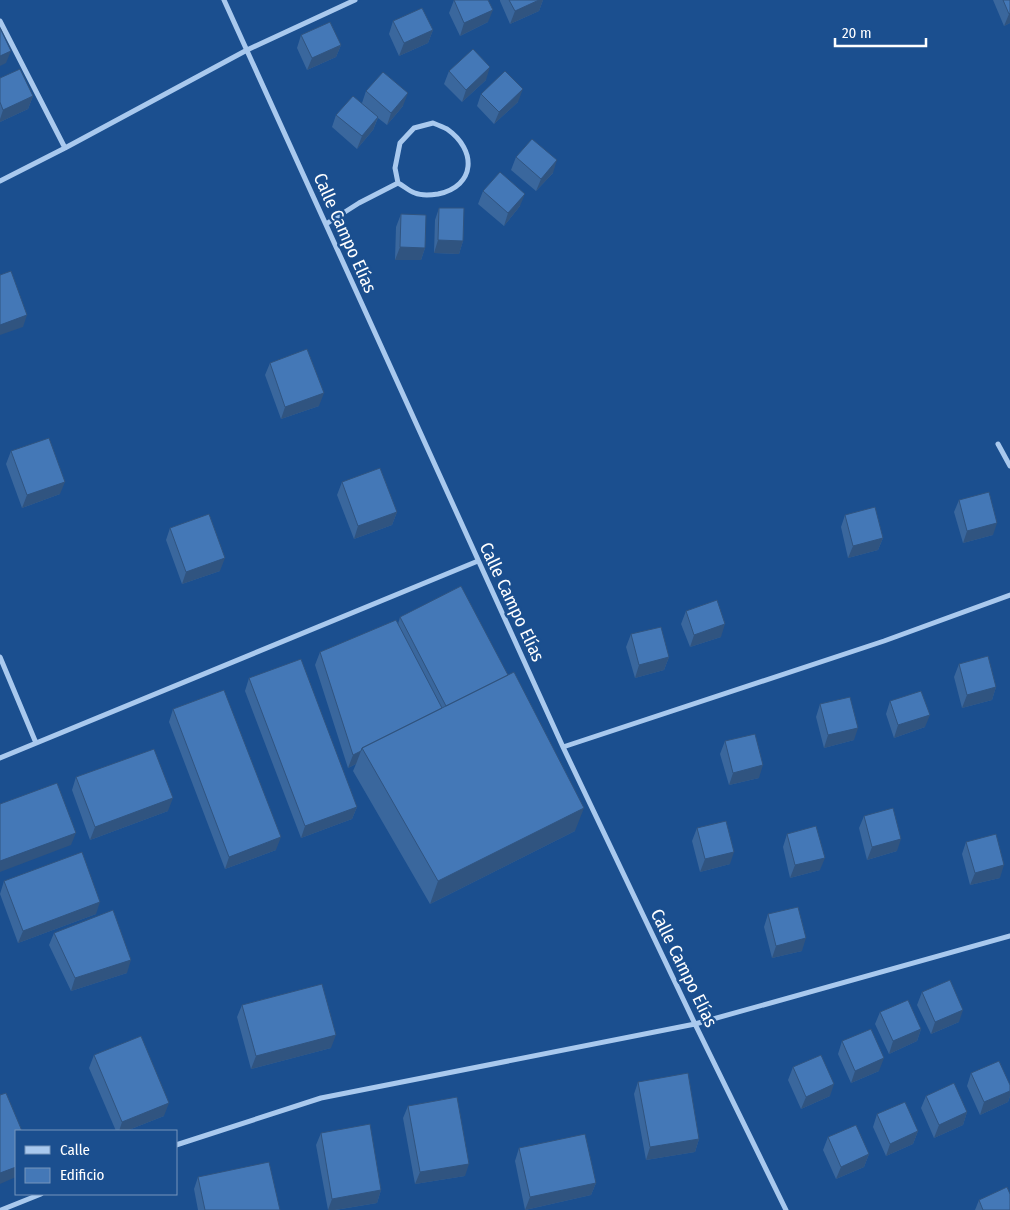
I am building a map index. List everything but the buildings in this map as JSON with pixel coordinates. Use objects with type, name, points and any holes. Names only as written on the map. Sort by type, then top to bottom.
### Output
[{"type":"street","name":"Calle Campo Elías","points":[[224,0],[563,747],[786,1210]]},
{"type":"street","points":[[0,181],[66,148],[247,50],[355,0]]},
{"type":"street","points":[[0,21],[66,148]]},
{"type":"street","points":[[433,123],[447,129],[461,142],[469,157],[468,171],[460,184],[447,192],[430,195],[415,193],[398,183],[394,168],[400,144],[414,128],[433,123]]},
{"type":"street","points":[[326,224],[359,203],[398,183]]},
{"type":"street","points":[[998,444],[1010,466]]},
{"type":"street","points":[[0,758],[478,561]]},
{"type":"street","points":[[563,747],[884,641],[1010,595]]},
{"type":"street","points":[[0,658],[36,743]]},
{"type":"street","points":[[178,1144],[321,1098],[695,1024],[1010,936]]},
{"type":"street","points":[[1,1210],[38,1195]]}]
